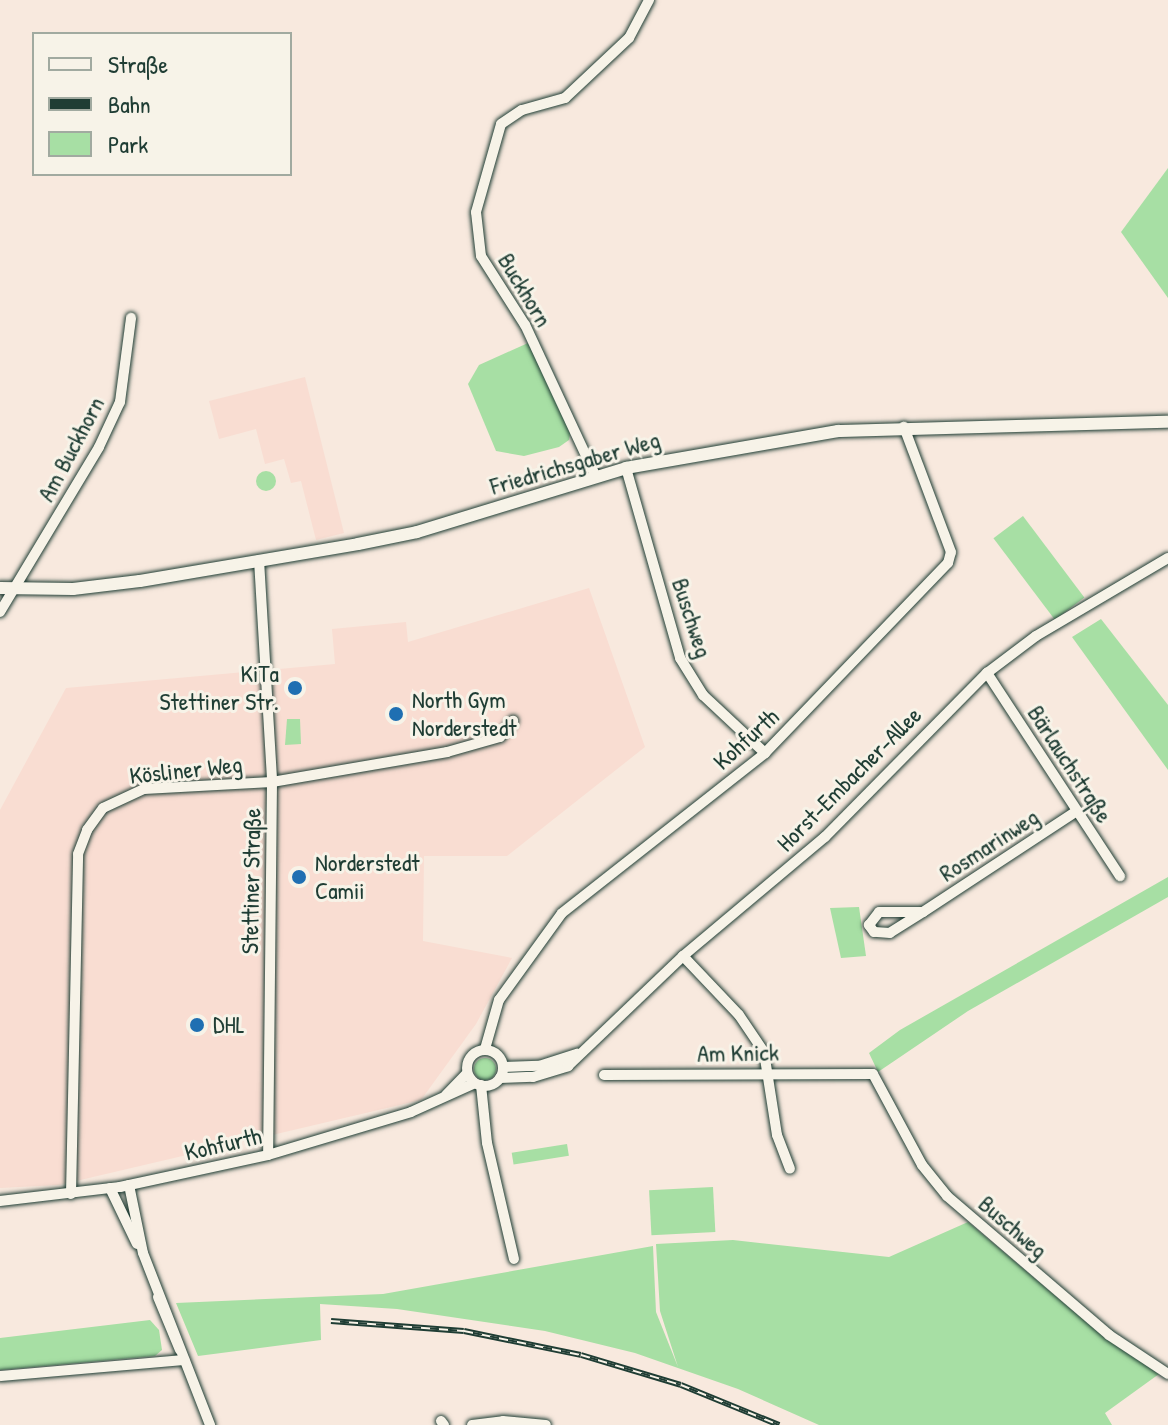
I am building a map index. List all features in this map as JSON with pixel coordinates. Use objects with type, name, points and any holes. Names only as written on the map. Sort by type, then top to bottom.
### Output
[{"type":"main road","name":"Friedrichsgaber Weg","points":[[0,588],[140,581],[417,532],[626,468],[764,442],[904,427],[1168,422]]},
{"type":"street","name":"Buckhorn","points":[[596,477],[525,325],[481,256],[476,212],[501,124],[522,110],[565,98],[629,38],[649,0]]},
{"type":"street","name":"Am Buckhorn","points":[[0,612],[99,447],[120,402],[131,318]]},
{"type":"street","name":"Kohfurth","points":[[446,1095],[467,1073],[471,1055],[485,1049],[499,1000],[547,929],[765,753],[948,563],[951,552],[904,427]]},
{"type":"street","name":"Buschweg","points":[[626,468],[680,658],[703,695],[765,753]]},
{"type":"street","name":"Horst-Embacher-Allee","points":[[502,1072],[556,1071],[683,956],[825,837],[987,673],[1048,628],[1168,558]]},
{"type":"street","name":"Stettiner Straße","points":[[259,560],[272,782],[268,1155]]},
{"type":"street","name":"Bärlauchstraße","points":[[987,673],[1120,876]]},
{"type":"street","name":"Kösliner Weg","points":[[71,1194],[78,854],[87,830],[103,808],[128,793],[272,782],[447,752],[500,737],[513,721]]},
{"type":"street","name":"Rosmarinweg","points":[[923,912],[879,912],[869,925],[874,932],[890,933],[923,912],[1077,811]]},
{"type":"street","points":[[683,956],[750,1028],[770,1072],[777,1135],[790,1169]]},
{"type":"street","points":[[485,1049],[499,1055],[502,1072]]},
{"type":"street","name":"Kohfurth","points":[[0,1201],[129,1185],[268,1155],[411,1112],[502,1072]]},
{"type":"street","points":[[467,1073],[478,1084],[487,1143],[514,1259]]},
{"type":"street","name":"Buschweg","points":[[873,1074],[922,1165],[947,1196],[1109,1335],[1168,1374]]},
{"type":"street","name":"Am Knick","points":[[604,1075],[873,1074]]},
{"type":"street","points":[[129,1185],[143,1253]]},
{"type":"street","points":[[110,1188],[173,1320],[182,1355],[210,1425]]},
{"type":"street","points":[[0,1376],[182,1355]]},
{"type":"street","points":[[472,1425],[503,1421],[546,1425]]},
{"type":"shaded area","points":[[305,377],[344,533],[316,540],[301,481],[291,483],[284,459],[265,464],[256,429],[219,439],[209,401]]},
{"type":"shaded area","points":[[589,588],[645,747],[507,856],[424,856],[423,941],[512,958],[476,1024],[421,1100],[59,1185],[0,1188],[0,810],[66,688],[335,664],[332,629],[406,622],[408,642]]},
{"type":"green space","points":[[1168,168],[1168,298],[1121,232]]},
{"type":"green space","points":[[528,343],[571,428],[569,440],[559,447],[524,456],[496,451],[468,384],[479,365]]},
{"type":"green space","points":[[266,471],[273,474],[276,481],[273,488],[266,491],[259,488],[256,481],[259,474]]},
{"type":"green space","points":[[1023,516],[1084,597],[1055,620],[993,538]]},
{"type":"green space","points":[[1101,619],[1168,705],[1168,770],[1072,637]]},
{"type":"green space","points":[[287,719],[300,719],[301,744],[285,745]]},
{"type":"green space","points":[[1168,877],[1168,897],[968,1011],[878,1072],[869,1053],[900,1030]]},
{"type":"green space","points":[[859,907],[866,956],[841,958],[830,908]]},
{"type":"green space","points":[[485,1058],[493,1061],[496,1069],[493,1077],[485,1080],[477,1077],[474,1069],[477,1061]]},
{"type":"green space","points":[[567,1144],[569,1156],[514,1165],[512,1153]]},
{"type":"green space","points":[[713,1187],[715,1232],[651,1235],[649,1190]]},
{"type":"green space","points":[[968,1222],[1105,1338],[1159,1374],[1105,1413],[1112,1425],[819,1425],[738,1389],[635,1353],[545,1331],[397,1309],[320,1304],[321,1340],[198,1356],[176,1303],[383,1294],[653,1246],[656,1312],[678,1367],[660,1311],[656,1244],[733,1240],[889,1257]]},
{"type":"green space","points":[[150,1320],[159,1330],[162,1350],[155,1356],[0,1370],[0,1338]]},
{"type":"railway","points":[[331,1321],[464,1331],[581,1355],[681,1385],[779,1425]]},
{"type":"place","name":"KiTa Stettiner Str.","points":[[295,688]]},
{"type":"place","name":"North Gym Norderstedt","points":[[396,714]]},
{"type":"place","name":"Norderstedt Camii","points":[[299,877]]},
{"type":"place","name":"DHL","points":[[197,1025]]}]
